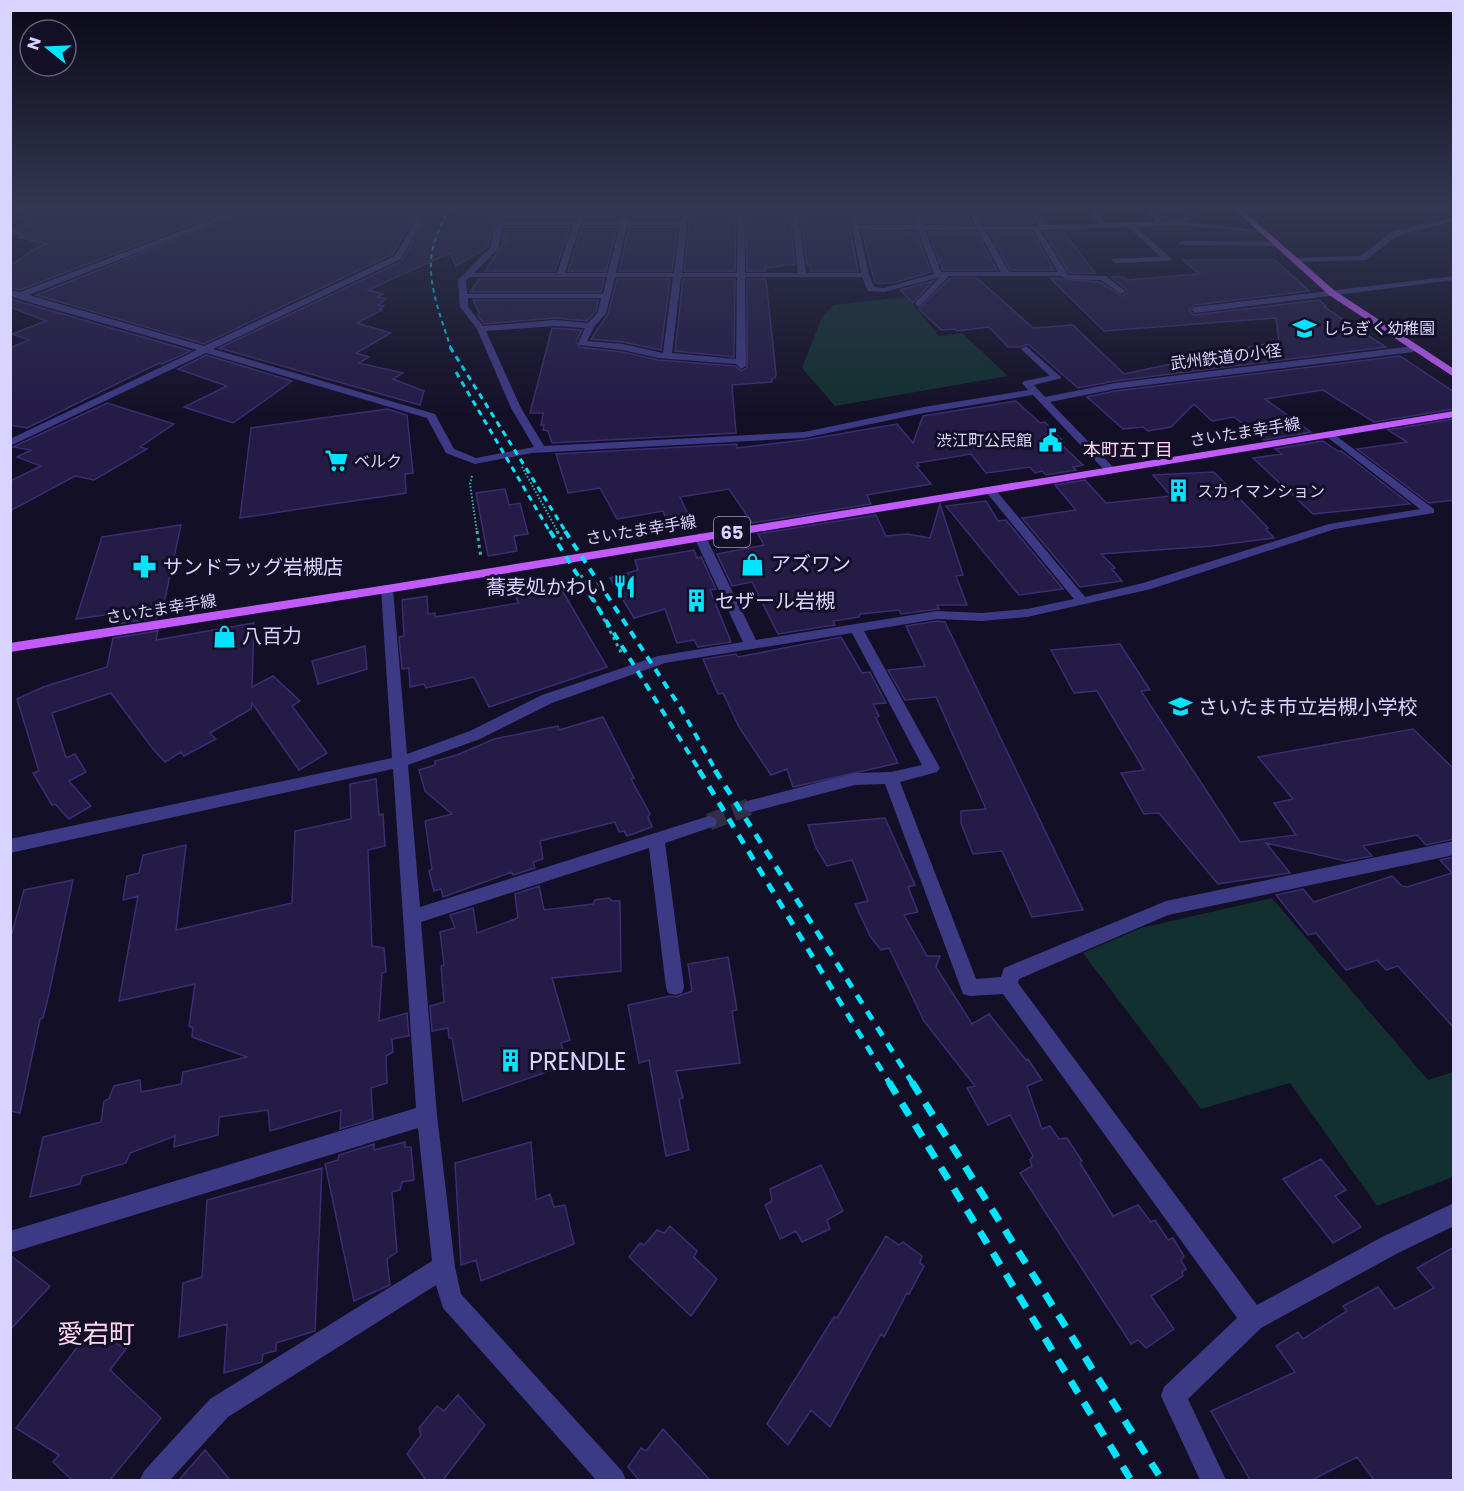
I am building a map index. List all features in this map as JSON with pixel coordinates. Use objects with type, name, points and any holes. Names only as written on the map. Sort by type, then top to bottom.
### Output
[{"type":"main road","points":[[1313,277],[1332,293],[1454,374]]},
{"type":"main road","name":"さいたま幸手線","points":[[10,648],[387,590],[1454,414]]},
{"type":"street","points":[[10,299],[69,277]]},
{"type":"street","points":[[10,443],[209,350],[358,277]]},
{"type":"street","points":[[466,277],[462,280],[464,307],[481,328],[516,408],[541,450]]},
{"type":"street","points":[[613,277],[602,313],[590,326],[582,343],[622,347],[658,355],[667,354],[741,364],[742,277]]},
{"type":"street","points":[[667,354],[678,277]]},
{"type":"street","points":[[865,277],[871,289],[884,290],[929,277]]},
{"type":"street","points":[[919,304],[945,277]]},
{"type":"street","points":[[1066,277],[1103,278],[1121,292]]},
{"type":"street","points":[[1195,310],[1454,278]]},
{"type":"street","points":[[10,292],[430,416],[450,451],[476,461]]},
{"type":"street","points":[[463,296],[607,296]]},
{"type":"street","points":[[481,328],[554,323],[590,326]]},
{"type":"street","name":"武州鉄道の小径","points":[[476,461],[541,450],[804,435],[924,410],[1413,348]]},
{"type":"street","points":[[1026,349],[1057,378],[1027,383],[1111,471]]},
{"type":"street","points":[[10,846],[400,762],[475,735],[547,699],[663,659],[937,615],[982,617],[1027,613],[1147,586],[1333,526],[1430,511],[1331,435]]},
{"type":"street","points":[[990,490],[1082,601]]},
{"type":"street","points":[[700,537],[751,644]]},
{"type":"street","points":[[387,590],[427,1116],[444,1267],[451,1300],[613,1480]]},
{"type":"street","points":[[751,806],[855,779],[891,778],[932,768],[855,627]]},
{"type":"street","points":[[891,778],[970,988],[1008,985]]},
{"type":"street","points":[[412,917],[708,822]]},
{"type":"street","points":[[656,839],[675,987]]},
{"type":"street","points":[[1008,985],[1011,974],[1166,908],[1454,849]]},
{"type":"street","points":[[1008,985],[1253,1320]]},
{"type":"street","points":[[10,1242],[427,1116]]},
{"type":"street","points":[[1213,1480],[1173,1396],[1253,1320],[1390,1245],[1454,1214]]},
{"type":"street","points":[[153,1480],[219,1408],[444,1267]]},
{"type":"path","points":[[476,461],[470,484],[483,574]]},
{"type":"green space","points":[[904,297],[909,299],[939,336],[962,333],[1008,376],[835,406],[802,368],[822,317],[834,305]]},
{"type":"green space","points":[[1272,898],[1428,1080],[1453,1072],[1453,1177],[1377,1206],[1290,1083],[1201,1109],[1083,953],[1141,928]]},
{"type":"building","points":[[10,277],[55,277],[20,290],[10,288]]},
{"type":"building","points":[[82,277],[346,277],[204,344],[36,295]]},
{"type":"building","points":[[369,277],[398,277],[368,290],[383,294],[378,297],[386,299],[378,305],[384,306],[379,309],[382,310],[357,323],[391,333],[356,353],[369,357],[359,363],[403,373],[393,379],[424,391],[420,405],[219,348]]},
{"type":"building","points":[[873,277],[915,277],[893,283],[875,283]]},
{"type":"building","points":[[1111,277],[1123,277],[1127,280],[1168,277],[1293,277],[1309,291],[1195,305],[1189,310],[1194,315],[1319,300],[1326,306],[1324,307],[1386,347],[1115,381],[1078,388],[1028,344],[1008,347],[989,327],[957,331],[955,329],[941,330],[919,309],[950,278],[977,278],[1033,328],[1073,325],[1124,374],[1279,341],[1276,318],[1104,331],[1050,278],[1100,282],[1122,296],[1127,293],[1126,289]]},
{"type":"building","points":[[479,279],[604,279],[601,292],[470,292]]},
{"type":"building","points":[[617,279],[670,279],[661,350],[623,342],[591,339],[608,314]]},
{"type":"building","points":[[683,279],[735,279],[734,357],[675,351]]},
{"type":"building","points":[[747,279],[766,279],[776,374],[772,382],[732,385],[736,433],[552,443],[548,431],[543,430],[544,425],[541,425],[543,413],[530,413],[552,328],[582,330],[576,342],[579,347],[623,352],[658,360],[735,366],[741,371],[747,368]]},
{"type":"building","points":[[933,281],[913,303],[900,290]]},
{"type":"building","points":[[10,298],[191,351],[162,364],[159,363],[27,428],[10,425],[10,348],[29,340],[12,334],[46,321],[10,307]]},
{"type":"building","points":[[473,300],[598,300],[596,311],[587,321],[554,318],[484,324],[478,316],[480,311]]},
{"type":"building","points":[[206,355],[292,381],[233,423],[184,407],[227,386],[178,369]]},
{"type":"building","points":[[1400,356],[1454,392],[1454,409],[1374,422],[1323,390],[1265,399],[1311,432],[1264,440],[1234,417],[1212,421],[1194,404],[1171,427],[1148,431],[1143,427],[1123,429],[1087,397],[1115,391]]},
{"type":"building","points":[[1016,401],[1040,423],[1045,422],[1064,442],[1060,443],[1083,465],[1073,467],[1076,470],[1046,475],[1042,471],[1035,473],[1030,467],[986,473],[971,454],[917,463],[919,466],[916,466],[931,484],[867,495],[871,504],[752,523],[729,489],[680,497],[688,514],[665,517],[663,511],[617,519],[600,488],[568,493],[556,454],[737,444],[737,448],[804,440],[897,424],[913,443],[923,416]]},
{"type":"building","points":[[107,403],[174,424],[140,447],[147,449],[94,480],[75,476],[10,511],[10,481],[41,466],[17,457],[31,450],[13,447]]},
{"type":"building","points":[[387,409],[407,415],[413,473],[405,474],[406,493],[240,518],[251,428]]},
{"type":"building","points":[[1454,419],[1454,500],[1429,503],[1357,449],[1407,442],[1388,430]]},
{"type":"building","points":[[1323,441],[1341,451],[1410,504],[1313,514],[1253,458],[1282,454],[1275,449]]},
{"type":"building","points":[[1214,472],[1268,528],[1266,529],[1274,538],[1212,546],[1101,554],[1115,568],[1112,569],[1122,581],[1080,587],[1022,518],[1076,510],[1055,485],[1085,480],[1106,503],[1171,496],[1153,475]]},
{"type":"building","points":[[505,489],[509,505],[520,503],[528,534],[514,536],[517,551],[488,556],[476,493]]},
{"type":"building","points":[[986,501],[998,521],[1006,520],[1063,589],[1019,595],[946,506]]},
{"type":"building","points":[[940,504],[963,575],[956,576],[967,605],[937,605],[939,609],[901,614],[899,610],[860,614],[859,617],[833,621],[835,625],[778,634],[752,582],[732,586],[717,554],[764,545],[758,534],[876,515],[886,536],[907,534],[930,538]]},
{"type":"building","points":[[181,525],[161,617],[116,624],[118,613],[76,619],[102,537]]},
{"type":"building","name":"セザール岩槻","points":[[694,550],[697,558],[701,557],[716,589],[710,590],[731,642],[698,647],[694,640],[677,643],[665,609],[634,618],[610,578],[638,570],[635,560]]},
{"type":"building","points":[[559,585],[607,667],[489,707],[474,677],[426,688],[424,684],[410,687],[409,668],[402,669],[399,637],[404,636],[402,600],[427,596],[428,614],[435,613],[435,617],[519,603],[516,598]]},
{"type":"building","points":[[937,621],[945,622],[1083,910],[1032,917],[1002,851],[973,854],[961,823],[961,811],[986,809],[936,697],[905,700],[888,670],[925,666],[906,626]]},
{"type":"building","points":[[254,623],[252,687],[273,676],[300,701],[292,706],[327,753],[299,770],[252,703],[251,709],[210,733],[216,739],[184,756],[181,752],[165,762],[111,693],[52,713],[66,758],[75,754],[86,772],[69,781],[91,806],[69,819],[55,804],[52,805],[33,773],[39,771],[17,699],[43,687],[107,667],[113,638],[158,631],[156,640]]},
{"type":"building","points":[[841,637],[862,673],[870,672],[886,703],[873,704],[879,716],[876,718],[898,763],[793,787],[787,769],[771,775],[739,727],[723,693],[718,694],[703,659],[736,654],[738,657]]},
{"type":"building","points":[[1120,644],[1150,690],[1141,691],[1240,842],[1296,835],[1274,803],[1293,799],[1258,757],[1413,729],[1454,769],[1454,839],[1426,845],[1417,835],[1363,846],[1372,856],[1346,861],[1266,843],[1290,873],[1218,884],[1159,813],[1144,814],[1121,773],[1144,770],[1097,691],[1074,693],[1051,650]]},
{"type":"building","points":[[365,646],[367,669],[318,684],[312,661]]},
{"type":"building","points":[[603,717],[634,778],[631,779],[650,814],[648,817],[652,827],[627,836],[624,831],[619,832],[615,822],[540,841],[543,859],[533,862],[535,868],[513,875],[512,872],[443,897],[441,889],[434,891],[429,871],[432,869],[425,821],[452,814],[425,791],[419,770],[435,765],[435,761],[457,755],[494,739],[558,726],[559,730]]},
{"type":"building","points":[[376,779],[379,815],[383,814],[385,846],[368,850],[372,946],[384,948],[386,972],[382,973],[379,1021],[407,1013],[409,1036],[392,1039],[393,1052],[386,1056],[387,1083],[371,1088],[373,1119],[340,1129],[341,1110],[270,1131],[268,1110],[219,1117],[218,1135],[174,1147],[175,1136],[130,1153],[126,1163],[82,1176],[80,1184],[30,1197],[43,1137],[101,1122],[104,1101],[109,1099],[114,1086],[140,1080],[141,1092],[181,1084],[183,1072],[247,1057],[192,1037],[193,1028],[189,1026],[195,984],[119,1001],[138,896],[123,900],[127,876],[139,873],[143,855],[186,845],[176,930],[292,903],[295,831],[351,819],[350,784]]},
{"type":"building","points":[[885,818],[915,885],[908,887],[918,912],[904,915],[927,956],[940,956],[936,967],[972,1024],[989,1014],[1026,1060],[1028,1059],[1042,1080],[1027,1086],[1042,1129],[1050,1126],[1059,1139],[1067,1138],[1113,1216],[1138,1205],[1151,1222],[1155,1220],[1168,1240],[1173,1238],[1184,1256],[1181,1260],[1186,1269],[1182,1272],[1183,1276],[1151,1296],[1174,1329],[1146,1348],[1138,1340],[1131,1344],[1020,1173],[1032,1166],[1030,1160],[1033,1156],[1010,1115],[988,1125],[967,1088],[975,1086],[924,1021],[889,948],[881,950],[870,936],[855,904],[868,901],[852,860],[827,866],[816,848],[808,825]]},
{"type":"building","points":[[1454,857],[1454,1028],[1398,966],[1386,970],[1377,960],[1346,970],[1316,933],[1308,935],[1276,895],[1303,889],[1314,902],[1392,876],[1402,886],[1407,887],[1452,873],[1440,860]]},
{"type":"building","points":[[73,880],[20,1113],[10,1111],[10,940],[24,890]]},
{"type":"building","points":[[539,886],[544,910],[593,904],[595,900],[609,898],[612,901],[620,901],[621,971],[552,978],[570,1040],[561,1043],[567,1065],[463,1101],[452,1038],[449,1038],[448,1028],[432,1031],[430,1006],[444,1002],[441,966],[444,965],[440,932],[455,928],[450,915],[473,908],[477,933],[518,918],[515,894]]},
{"type":"building","points":[[728,957],[737,1010],[732,1011],[740,1063],[676,1071],[683,1098],[679,1099],[689,1150],[666,1156],[649,1060],[639,1063],[628,1005],[670,996],[676,997],[692,991],[688,964]]},
{"type":"building","points":[[405,1142],[405,1147],[411,1147],[414,1180],[402,1182],[400,1190],[392,1192],[397,1252],[387,1259],[390,1285],[354,1301],[325,1164],[338,1160],[339,1155],[374,1144],[374,1150]]},
{"type":"building","points":[[531,1142],[536,1200],[550,1194],[554,1207],[565,1205],[574,1244],[481,1281],[476,1260],[461,1265],[455,1163]]},
{"type":"building","points":[[1321,1159],[1346,1190],[1335,1196],[1361,1227],[1333,1243],[1283,1179]]},
{"type":"building","points":[[821,1165],[843,1211],[827,1220],[830,1229],[802,1242],[796,1231],[780,1239],[765,1205],[772,1201],[770,1189]]},
{"type":"building","points":[[322,1168],[315,1331],[276,1343],[276,1351],[263,1354],[262,1362],[224,1373],[227,1324],[179,1337],[183,1283],[202,1277],[207,1200]]},
{"type":"building","points":[[670,1226],[697,1251],[694,1257],[717,1279],[691,1316],[629,1257],[640,1243],[644,1245],[657,1230],[664,1233]]},
{"type":"building","points":[[886,1236],[899,1245],[903,1242],[922,1256],[920,1263],[924,1266],[884,1337],[881,1334],[830,1427],[811,1410],[788,1445],[767,1424],[834,1317],[837,1318]]},
{"type":"building","points":[[1454,1247],[1454,1480],[1374,1480],[1357,1457],[1312,1480],[1250,1480],[1211,1411],[1295,1372],[1276,1346],[1298,1332],[1303,1339],[1347,1311],[1343,1306],[1378,1287],[1395,1309],[1434,1288],[1417,1268]]},
{"type":"building","points":[[10,1255],[50,1286],[10,1330]]},
{"type":"building","points":[[91,1329],[126,1349],[110,1370],[161,1418],[110,1480],[72,1480],[53,1462],[59,1455],[16,1428]]},
{"type":"building","points":[[458,1395],[485,1425],[443,1480],[426,1480],[407,1454],[421,1435],[419,1428],[437,1406],[444,1411]]},
{"type":"building","points":[[663,1429],[710,1480],[639,1480],[628,1467],[641,1448],[646,1451]]},
{"type":"building","points":[[205,1450],[230,1480],[179,1480]]},
{"type":"tunnel","points":[[709,822],[751,806]]},
{"type":"railway","points":[[432,277],[434,293],[451,348]]},
{"type":"railway","points":[[451,348],[566,532]]},
{"type":"railway","points":[[456,372],[550,532]]},
{"type":"railway","points":[[550,531],[700,771]]},
{"type":"railway","points":[[565,531],[680,707],[716,771]]},
{"type":"railway","points":[[699,770],[890,1084]]},
{"type":"railway","points":[[715,770],[913,1084]]},
{"type":"railway","points":[[889,1082],[1131,1480]]},
{"type":"railway","points":[[912,1082],[1162,1480]]},
{"type":"place","name":"しらぎく幼稚園","points":[[1305,328]]},
{"type":"place","name":"渋江町公民館","points":[[1050,440]]},
{"type":"place","name":"ベルク","points":[[336,461]]},
{"type":"place","name":"スカイマンション","points":[[1179,491]]},
{"type":"place","name":"アズワン","points":[[753,564]]},
{"type":"place","name":"サンドラッグ岩槻店","points":[[145,567]]},
{"type":"place","name":"蕎麦処かわい","points":[[624,587]]},
{"type":"place","name":"セザール岩槻","points":[[697,601]]},
{"type":"place","name":"八百力","points":[[224,636]]},
{"type":"place","name":"さいたま市立岩槻小学校","points":[[1180,707]]},
{"type":"place","name":"PRENDLE","points":[[511,1061]]},
{"type":"district","name":"本町五丁目","points":[[1128,449]]},
{"type":"district","name":"愛宕町","points":[[96,1334]]}]
